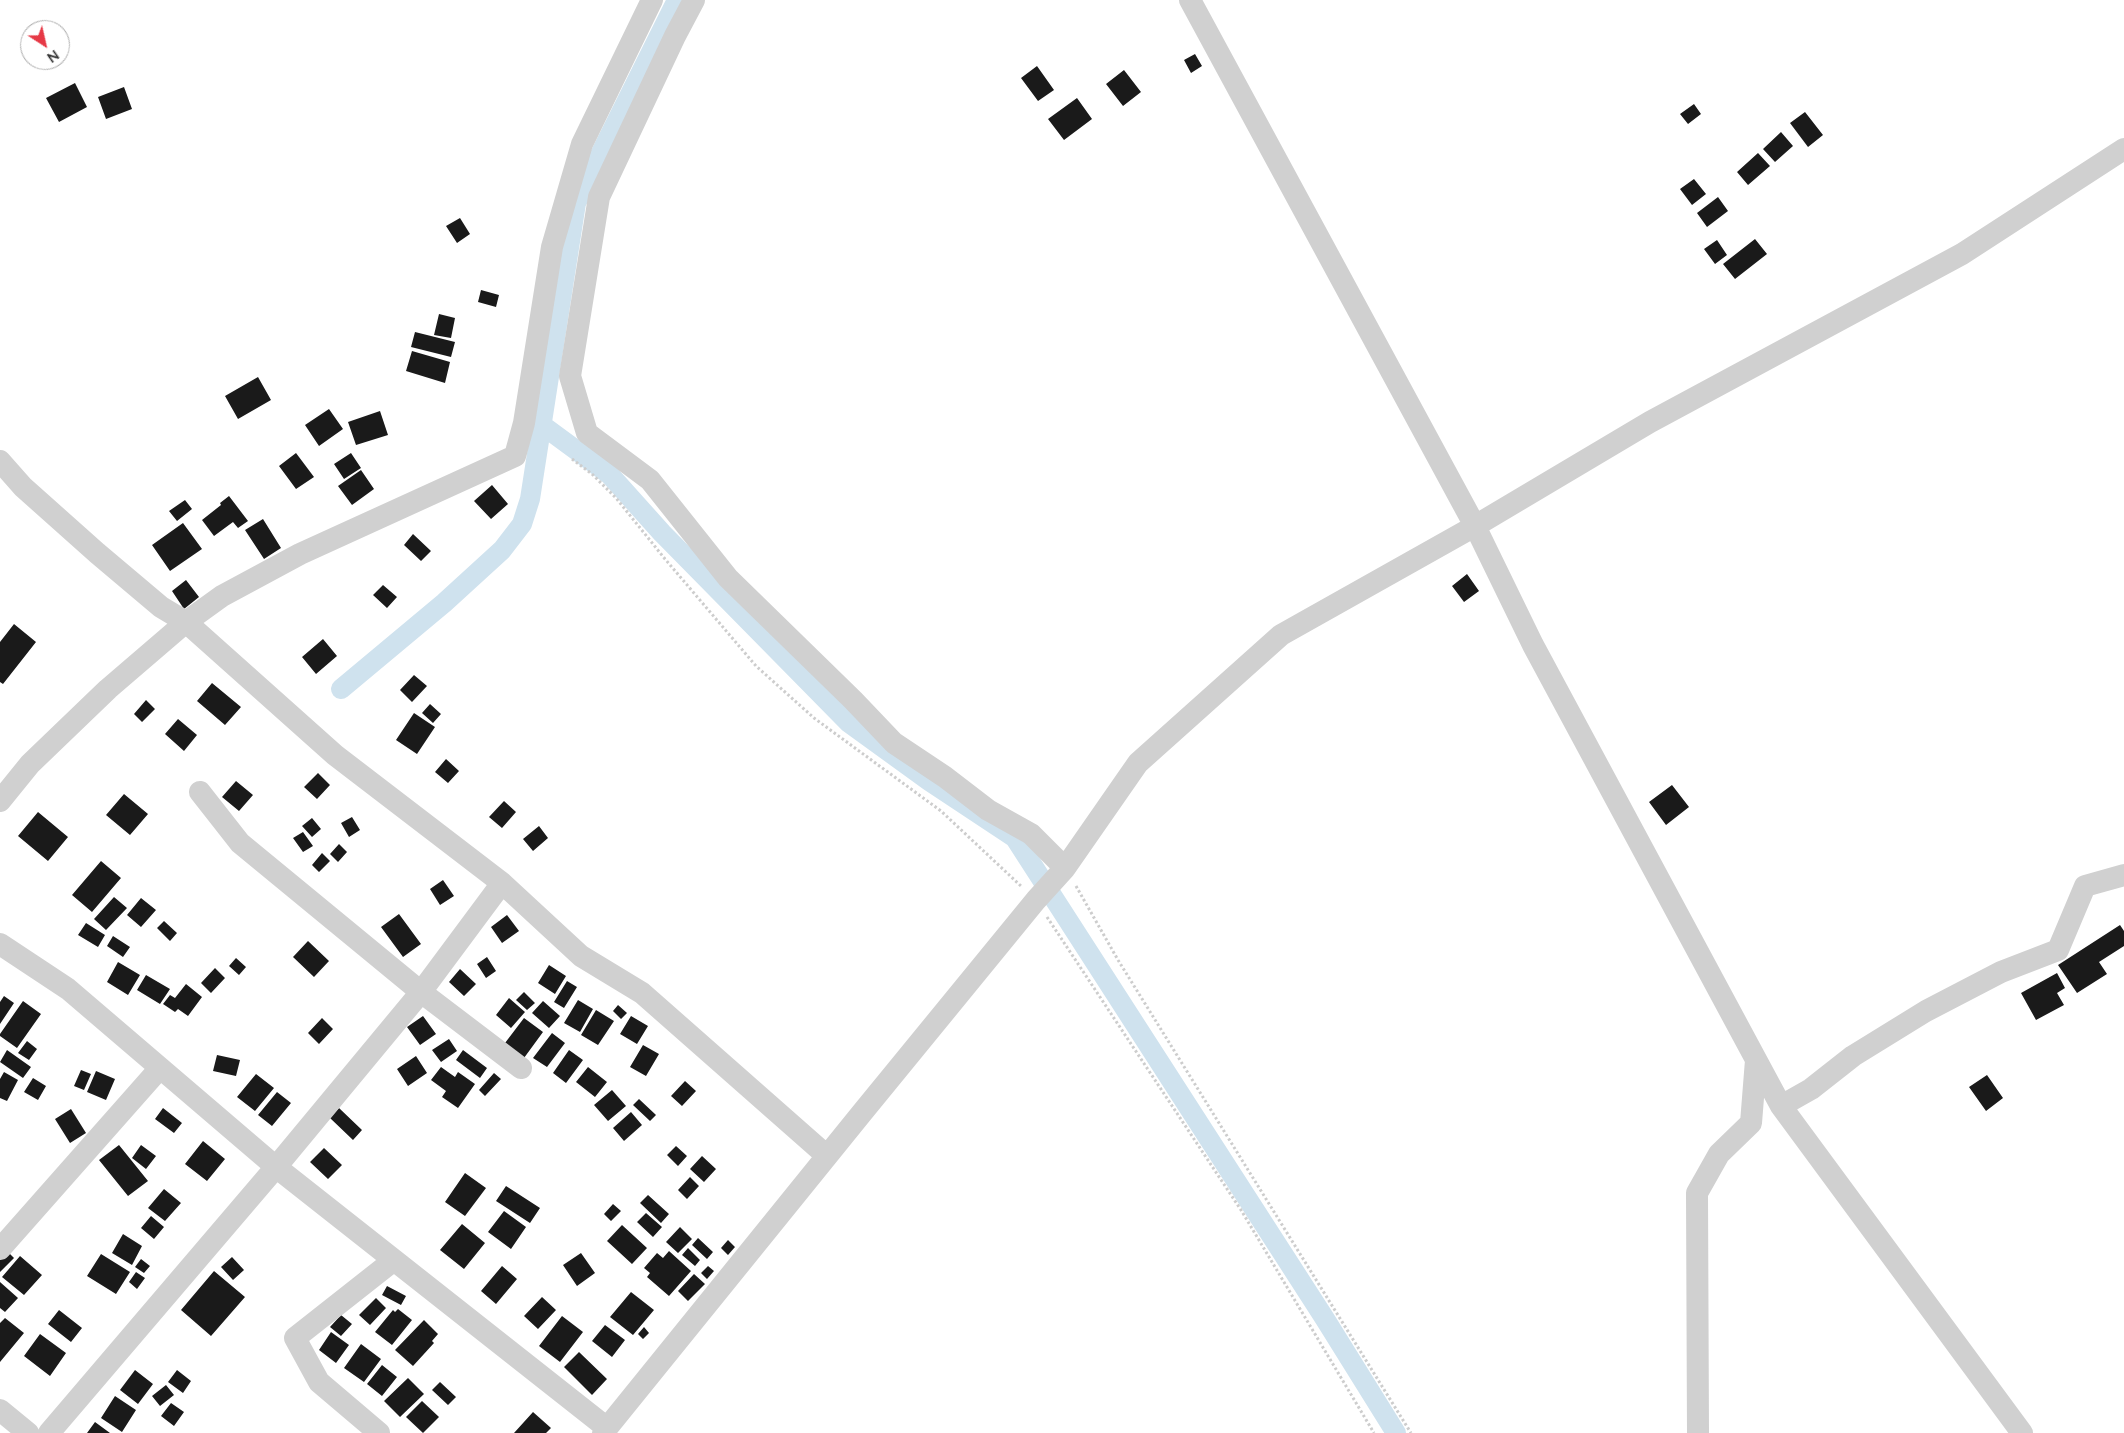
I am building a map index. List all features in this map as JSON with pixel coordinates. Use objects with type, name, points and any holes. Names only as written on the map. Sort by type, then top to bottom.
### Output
[{"type":"street","points":[[0,801],[30,764],[108,689],[186,622],[222,596],[300,554],[515,456],[524,423],[552,247],[582,144],[652,0]]},
{"type":"street","points":[[694,0],[599,197],[570,376],[587,433],[650,480],[728,578],[853,700],[894,743],[945,777],[988,810],[1031,834],[1065,868]]},
{"type":"street","points":[[1190,0],[1475,526],[1533,645],[1781,1106],[2022,1433]]},
{"type":"street","points":[[0,944],[68,989],[276,1167],[605,1430],[1036,900],[1065,868],[1138,763],[1282,635],[1475,526],[1650,422],[1962,254],[2124,149]]},
{"type":"street","points":[[0,461],[24,487],[97,553],[161,607],[186,622],[335,756],[502,883],[582,956],[642,993],[827,1156]]},
{"type":"street","points":[[200,792],[240,843],[421,992],[521,1068]]},
{"type":"street","points":[[1781,1106],[1811,1089],[1853,1056],[1926,1011],[2002,972],[2058,950],[2085,886],[2124,875]]},
{"type":"street","points":[[50,1433],[276,1167],[421,992],[502,883]]},
{"type":"street","points":[[1698,1433],[1697,1193],[1719,1154],[1751,1123],[1756,1060]]},
{"type":"street","points":[[0,1249],[160,1068]]},
{"type":"street","points":[[379,1433],[319,1382],[295,1338],[394,1260]]},
{"type":"street","points":[[0,1410],[28,1433]]},
{"type":"path","points":[[572,459],[592,474],[616,498],[664,559],[756,666],[814,718],[941,811],[1036,900],[1241,1210],[1374,1433]]},
{"type":"path","points":[[1065,868],[1123,968],[1412,1433]]},
{"type":"building","points":[[1195,54],[1202,66],[1191,73],[1184,60]]},
{"type":"building","points":[[1037,66],[1054,90],[1038,101],[1021,78]]},
{"type":"building","points":[[1124,70],[1141,92],[1123,106],[1106,84]]},
{"type":"building","points":[[75,83],[87,107],[59,122],[46,98]]},
{"type":"building","points":[[124,87],[132,109],[106,119],[98,97]]},
{"type":"building","points":[[1077,98],[1092,119],[1064,140],[1048,119]]},
{"type":"building","points":[[1694,104],[1701,114],[1688,124],[1680,114]]},
{"type":"building","points":[[1805,112],[1823,135],[1808,147],[1790,123]]},
{"type":"building","points":[[1781,132],[1793,146],[1775,162],[1763,149]]},
{"type":"building","points":[[1758,153],[1770,166],[1748,185],[1737,172]]},
{"type":"building","points":[[1694,179],[1706,194],[1692,205],[1680,189]]},
{"type":"building","points":[[1718,197],[1728,211],[1707,227],[1697,213]]},
{"type":"building","points":[[460,218],[470,234],[457,243],[446,226]]},
{"type":"building","points":[[1755,239],[1767,254],[1735,279],[1723,264]]},
{"type":"building","points":[[1717,240],[1727,255],[1715,264],[1704,249]]},
{"type":"building","points":[[481,290],[499,295],[496,307],[478,302]]},
{"type":"building","points":[[439,314],[455,318],[451,338],[434,335]]},
{"type":"building","points":[[415,332],[455,342],[451,357],[411,347]]},
{"type":"building","points":[[412,351],[450,362],[445,383],[406,371]]},
{"type":"building","points":[[258,377],[271,400],[238,419],[225,396]]},
{"type":"building","points":[[329,409],[343,429],[319,446],[305,425]]},
{"type":"building","points":[[380,411],[388,435],[356,445],[348,422]]},
{"type":"building","points":[[296,453],[314,477],[296,489],[279,466]]},
{"type":"building","points":[[351,453],[361,468],[344,479],[334,464]]},
{"type":"building","points":[[361,470],[374,489],[352,505],[338,486]]},
{"type":"building","points":[[492,485],[508,504],[491,519],[474,501]]},
{"type":"building","points":[[229,496],[248,521],[238,528],[233,522],[214,536],[202,520]]},
{"type":"building","points":[[185,500],[192,509],[177,521],[169,511]]},
{"type":"building","points":[[263,519],[281,548],[264,559],[245,530]]},
{"type":"building","points":[[183,523],[202,549],[170,571],[152,545]]},
{"type":"building","points":[[413,534],[431,551],[421,561],[404,545]]},
{"type":"building","points":[[1467,574],[1479,591],[1464,602],[1452,586]]},
{"type":"building","points":[[186,580],[199,597],[184,609],[172,591]]},
{"type":"building","points":[[383,585],[397,597],[387,608],[373,595]]},
{"type":"building","points":[[14,624],[36,642],[3,684],[0,682],[0,642]]},
{"type":"building","points":[[323,639],[337,656],[316,674],[302,657]]},
{"type":"building","points":[[414,675],[427,686],[412,702],[400,690]]},
{"type":"building","points":[[212,683],[241,707],[225,725],[197,701]]},
{"type":"building","points":[[146,700],[155,709],[142,722],[134,714]]},
{"type":"building","points":[[430,704],[441,714],[433,723],[422,713]]},
{"type":"building","points":[[414,713],[435,727],[417,754],[396,740]]},
{"type":"building","points":[[178,719],[197,735],[184,751],[165,734]]},
{"type":"building","points":[[446,759],[459,771],[448,783],[435,772]]},
{"type":"building","points":[[318,773],[330,785],[317,799],[304,787]]},
{"type":"building","points":[[236,781],[253,795],[239,811],[222,797]]},
{"type":"building","points":[[1672,785],[1689,807],[1666,825],[1649,802]]},
{"type":"building","points":[[124,794],[148,814],[130,835],[106,815]]},
{"type":"building","points":[[504,801],[516,812],[502,828],[489,817]]},
{"type":"building","points":[[38,812],[68,837],[48,861],[18,836]]},
{"type":"building","points":[[352,817],[360,830],[349,837],[341,823]]},
{"type":"building","points":[[312,818],[321,829],[312,837],[302,826]]},
{"type":"building","points":[[539,826],[548,838],[533,851],[523,839]]},
{"type":"building","points":[[303,832],[313,846],[303,852],[293,838]]},
{"type":"building","points":[[339,844],[347,852],[338,862],[330,854]]},
{"type":"building","points":[[322,853],[330,861],[319,872],[312,865]]},
{"type":"building","points":[[101,861],[121,878],[92,912],[72,895]]},
{"type":"building","points":[[443,880],[454,896],[440,905],[430,889]]},
{"type":"building","points":[[114,897],[127,908],[106,930],[94,919]]},
{"type":"building","points":[[141,898],[156,910],[141,927],[127,915]]},
{"type":"building","points":[[399,914],[421,944],[403,957],[381,927]]},
{"type":"building","points":[[507,915],[519,931],[502,943],[491,927]]},
{"type":"building","points":[[164,921],[177,933],[170,941],[157,928]]},
{"type":"building","points":[[86,923],[105,935],[98,947],[78,935]]},
{"type":"building","points":[[2120,925],[2124,931],[2124,946],[2099,962],[2107,974],[2077,993],[2058,965]]},
{"type":"building","points":[[113,936],[130,947],[123,957],[107,946]]},
{"type":"building","points":[[308,941],[329,961],[314,977],[293,957]]},
{"type":"building","points":[[487,957],[496,971],[486,978],[477,964]]},
{"type":"building","points":[[236,958],[246,967],[239,975],[229,966]]},
{"type":"building","points":[[118,962],[140,975],[128,995],[107,982]]},
{"type":"building","points":[[549,965],[566,976],[555,994],[538,983]]},
{"type":"building","points":[[215,968],[225,978],[211,993],[201,983]]},
{"type":"building","points":[[460,969],[476,984],[464,996],[449,982]]},
{"type":"building","points":[[2057,973],[2065,988],[2057,993],[2064,1005],[2036,1020],[2021,993]]},
{"type":"building","points":[[146,975],[170,989],[160,1004],[137,990]]},
{"type":"building","points":[[567,981],[577,987],[564,1008],[554,1002]]},
{"type":"building","points":[[186,984],[202,997],[188,1016],[178,1009],[175,1012],[163,1004],[170,995],[175,998]]},
{"type":"building","points":[[524,992],[535,1003],[527,1010],[516,1000]]},
{"type":"building","points":[[4,996],[14,1003],[0,1024],[0,1002]]},
{"type":"building","points":[[509,998],[525,1012],[511,1028],[496,1015]]},
{"type":"building","points":[[578,1000],[593,1009],[580,1032],[564,1023]]},
{"type":"building","points":[[23,1001],[41,1014],[17,1048],[0,1036],[0,1034]]},
{"type":"building","points":[[543,1001],[560,1016],[549,1028],[532,1013]]},
{"type":"building","points":[[618,1005],[627,1013],[621,1019],[613,1011]]},
{"type":"building","points":[[596,1010],[614,1021],[598,1045],[581,1035]]},
{"type":"building","points":[[423,1016],[436,1034],[420,1045],[407,1027]]},
{"type":"building","points":[[631,1016],[648,1026],[637,1044],[620,1034]]},
{"type":"building","points":[[322,1018],[333,1029],[319,1044],[308,1033]]},
{"type":"building","points":[[524,1018],[543,1032],[524,1058],[505,1043]]},
{"type":"building","points":[[552,1033],[565,1043],[547,1067],[533,1058]]},
{"type":"building","points":[[449,1039],[457,1051],[441,1062],[432,1050]]},
{"type":"building","points":[[27,1041],[37,1049],[29,1060],[18,1053]]},
{"type":"building","points":[[643,1045],[659,1054],[646,1076],[630,1067]]},
{"type":"building","points":[[7,1050],[31,1067],[23,1078],[0,1062]]},
{"type":"building","points":[[463,1050],[487,1068],[480,1078],[456,1060]]},
{"type":"building","points":[[569,1050],[583,1060],[566,1083],[553,1073]]},
{"type":"building","points":[[217,1055],[240,1060],[236,1076],[213,1071]]},
{"type":"building","points":[[416,1056],[427,1073],[408,1086],[397,1069]]},
{"type":"building","points":[[441,1067],[455,1077],[458,1072],[475,1084],[458,1108],[442,1097],[446,1091],[431,1080]]},
{"type":"building","points":[[588,1067],[607,1082],[595,1097],[576,1082]]},
{"type":"building","points":[[81,1070],[91,1074],[84,1090],[74,1086]]},
{"type":"building","points":[[96,1071],[115,1079],[106,1100],[87,1092]]},
{"type":"building","points":[[4,1072],[18,1080],[7,1101],[0,1098],[0,1079]]},
{"type":"building","points":[[494,1073],[501,1079],[485,1096],[479,1090]]},
{"type":"building","points":[[256,1074],[274,1088],[255,1111],[237,1097]]},
{"type":"building","points":[[1987,1075],[2003,1098],[1986,1111],[1969,1087]]},
{"type":"building","points":[[33,1078],[46,1086],[38,1100],[24,1092]]},
{"type":"building","points":[[685,1081],[696,1091],[682,1106],[671,1096]]},
{"type":"building","points":[[612,1090],[626,1106],[608,1121],[594,1105]]},
{"type":"building","points":[[277,1092],[291,1103],[272,1126],[258,1115]]},
{"type":"building","points":[[639,1099],[656,1115],[650,1121],[633,1105]]},
{"type":"building","points":[[163,1108],[182,1123],[174,1133],[155,1119]]},
{"type":"building","points":[[339,1108],[362,1130],[353,1140],[330,1118]]},
{"type":"building","points":[[71,1109],[86,1133],[70,1143],[55,1119]]},
{"type":"building","points":[[631,1112],[642,1125],[624,1141],[613,1128]]},
{"type":"building","points":[[203,1141],[225,1159],[207,1181],[185,1164]]},
{"type":"building","points":[[119,1145],[148,1181],[128,1196],[99,1160]]},
{"type":"building","points":[[141,1145],[156,1156],[146,1169],[132,1158]]},
{"type":"building","points":[[676,1146],[687,1156],[678,1166],[667,1155]]},
{"type":"building","points":[[324,1148],[342,1165],[328,1179],[310,1162]]},
{"type":"building","points":[[702,1156],[716,1169],[704,1182],[690,1169]]},
{"type":"building","points":[[465,1173],[486,1188],[465,1216],[445,1202]]},
{"type":"building","points":[[690,1177],[699,1186],[687,1199],[678,1190]]},
{"type":"building","points":[[506,1186],[540,1208],[530,1223],[496,1201]]},
{"type":"building","points":[[164,1189],[181,1203],[165,1221],[148,1208]]},
{"type":"building","points":[[648,1195],[669,1214],[661,1223],[640,1203]]},
{"type":"building","points":[[613,1204],[621,1211],[611,1221],[604,1214]]},
{"type":"building","points":[[504,1211],[526,1227],[511,1249],[488,1232]]},
{"type":"building","points":[[646,1213],[662,1227],[653,1237],[637,1222]]},
{"type":"building","points":[[151,1216],[164,1227],[154,1239],[141,1228]]},
{"type":"building","points":[[462,1224],[485,1243],[464,1269],[440,1250]]},
{"type":"building","points":[[622,1225],[647,1248],[632,1264],[607,1241]]},
{"type":"building","points":[[680,1227],[692,1239],[678,1253],[666,1242]]},
{"type":"building","points":[[123,1234],[142,1246],[132,1265],[112,1253]]},
{"type":"building","points":[[698,1238],[713,1252],[707,1259],[692,1245]]},
{"type":"building","points":[[728,1240],[735,1247],[728,1255],[721,1248]]},
{"type":"building","points":[[688,1248],[700,1260],[695,1266],[682,1255]]},
{"type":"building","points":[[6,1250],[14,1258],[0,1272],[0,1256]]},
{"type":"building","points":[[669,1251],[691,1271],[669,1296],[647,1277],[650,1273],[644,1268],[657,1253],[663,1258]]},
{"type":"building","points":[[581,1253],[595,1273],[577,1286],[563,1265]]},
{"type":"building","points":[[101,1254],[130,1272],[116,1294],[87,1276]]},
{"type":"building","points":[[20,1256],[42,1275],[24,1295],[2,1277]]},
{"type":"building","points":[[232,1257],[244,1270],[233,1280],[221,1267]]},
{"type":"building","points":[[141,1259],[150,1266],[144,1273],[135,1267]]},
{"type":"building","points":[[502,1266],[517,1279],[496,1304],[481,1291]]},
{"type":"building","points":[[708,1266],[714,1271],[707,1279],[701,1273]]},
{"type":"building","points":[[214,1271],[245,1297],[211,1336],[181,1310]]},
{"type":"building","points":[[136,1272],[145,1278],[137,1289],[129,1282]]},
{"type":"building","points":[[694,1274],[705,1284],[688,1301],[678,1291]]},
{"type":"building","points":[[0,1282],[18,1298],[5,1312],[0,1308]]},
{"type":"building","points":[[387,1286],[406,1296],[401,1305],[382,1295]]},
{"type":"building","points":[[631,1292],[654,1310],[633,1335],[610,1317]]},
{"type":"building","points":[[542,1297],[556,1310],[538,1329],[524,1316]]},
{"type":"building","points":[[376,1298],[386,1308],[370,1325],[359,1315]]},
{"type":"building","points":[[398,1309],[412,1320],[392,1345],[375,1332],[393,1310],[395,1312]]},
{"type":"building","points":[[59,1310],[82,1328],[71,1342],[48,1324]]},
{"type":"building","points":[[341,1315],[352,1324],[341,1336],[330,1327]]},
{"type":"building","points":[[562,1316],[583,1332],[560,1362],[539,1346]]},
{"type":"building","points":[[5,1318],[24,1333],[0,1362],[0,1323]]},
{"type":"building","points":[[424,1320],[438,1334],[432,1341],[434,1343],[413,1366],[395,1350]]},
{"type":"building","points":[[605,1325],[625,1340],[612,1357],[592,1341]]},
{"type":"building","points":[[644,1327],[649,1333],[643,1339],[638,1334]]},
{"type":"building","points":[[331,1332],[349,1345],[336,1363],[319,1350]]},
{"type":"building","points":[[40,1334],[66,1353],[50,1376],[24,1356]]},
{"type":"building","points":[[361,1344],[381,1359],[364,1382],[344,1368]]},
{"type":"building","points":[[579,1352],[607,1379],[592,1395],[564,1367]]},
{"type":"building","points":[[382,1365],[397,1377],[382,1396],[367,1384]]},
{"type":"building","points":[[135,1370],[153,1384],[138,1404],[120,1390]]},
{"type":"building","points":[[177,1370],[191,1381],[183,1393],[168,1382]]},
{"type":"building","points":[[408,1378],[424,1394],[400,1417],[384,1401]]},
{"type":"building","points":[[440,1382],[456,1397],[448,1405],[432,1390]]},
{"type":"building","points":[[166,1385],[174,1395],[160,1406],[152,1396]]},
{"type":"building","points":[[115,1396],[136,1410],[122,1432],[101,1418]]},
{"type":"building","points":[[422,1401],[439,1417],[423,1433],[406,1417]]},
{"type":"building","points":[[171,1403],[184,1412],[174,1426],[161,1416]]},
{"type":"building","points":[[533,1412],[551,1428],[546,1433],[514,1433]]},
{"type":"building","points":[[95,1422],[110,1433],[87,1433]]},
{"type":"waterway","points":[[341,689],[444,603],[502,550],[522,524],[530,499],[576,203],[677,0]]},
{"type":"waterway","points":[[542,425],[610,475],[662,533],[849,723],[929,781],[1015,838],[1325,1319],[1396,1433]]}]
